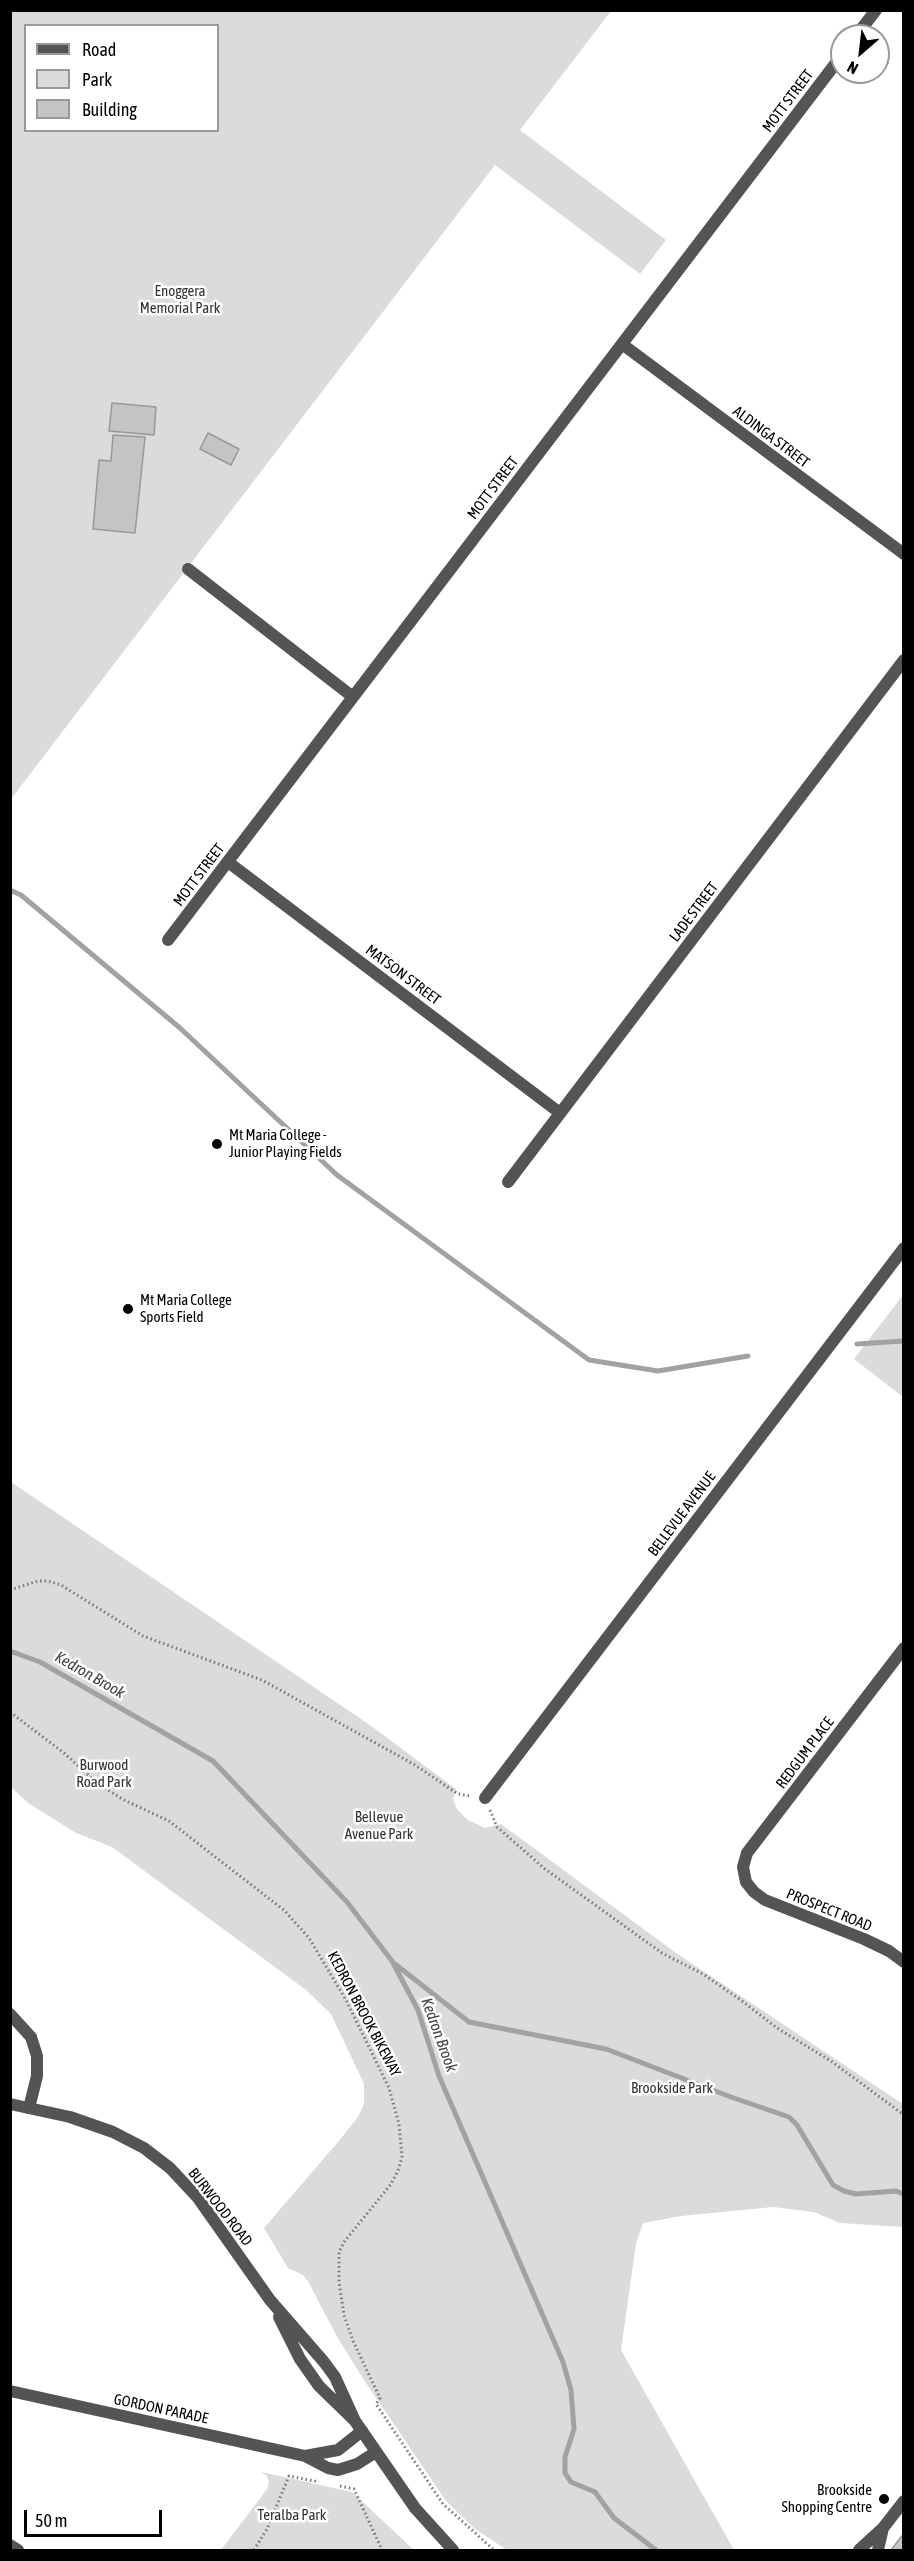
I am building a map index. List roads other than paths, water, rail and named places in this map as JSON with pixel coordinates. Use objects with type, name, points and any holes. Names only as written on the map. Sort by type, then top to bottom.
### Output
[{"type":"street","points":[[865,24],[876,10]]},
{"type":"street","name":"MOTT STREET","points":[[168,940],[830,71]]},
{"type":"street","name":"ALDINGA STREET","points":[[621,344],[903,555]]},
{"type":"street","points":[[188,569],[353,697]]},
{"type":"street","name":"LADE STREET","points":[[508,1182],[903,661]]},
{"type":"street","name":"MATSON STREET","points":[[228,862],[560,1113]]},
{"type":"street","name":"BELLEVUE AVENUE","points":[[485,1798],[903,1248]]},
{"type":"street","name":"REDGUM PLACE","points":[[746,1882],[743,1867],[747,1853],[903,1648]]},
{"type":"street","name":"PROSPECT ROAD","points":[[746,1882],[765,1900],[864,1939],[889,1951],[903,1962]]},
{"type":"street","points":[[10,2014],[31,2037],[38,2056],[37,2076],[29,2108]]},
{"type":"street","name":"BURWOOD ROAD","points":[[10,2104],[92,2124],[129,2139],[156,2156],[198,2198],[270,2300],[335,2377],[358,2426],[428,2525],[453,2550]]},
{"type":"street","name":"BURWOOD ROAD","points":[[270,2300],[319,2386],[358,2426]]},
{"type":"street","name":"GORDON PARADE","points":[[10,2391],[305,2456],[328,2468],[338,2470],[357,2464],[376,2452]]},
{"type":"street","name":"GORDON PARADE","points":[[305,2456],[338,2450],[358,2426]]},
{"type":"street","points":[[859,2550],[883,2528],[903,2501]]},
{"type":"street","points":[[878,2550],[883,2528]]},
{"type":"street","points":[[10,2545],[18,2550]]},
{"type":"waterway","points":[[10,890],[21,895],[180,1028],[337,1175],[589,1360],[658,1371],[748,1356]]},
{"type":"waterway","points":[[857,1344],[904,1341]]},
{"type":"waterway","name":"Kedron Brook","points":[[10,1651],[40,1662],[213,1761],[347,1902],[392,1961],[418,2010],[439,2076],[563,2362],[571,2390],[574,2429],[565,2457],[565,2473],[571,2482],[595,2492],[614,2518],[656,2550]]},
{"type":"waterway","points":[[395,1964],[469,2022],[606,2049],[789,2117],[797,2125],[833,2185],[856,2194],[896,2191],[904,2194]]},
{"type":"place","name":"Mt Maria College - Junior Playing Fields","points":[[217,1144]]},
{"type":"place","name":"Mt Maria College Sports Field","points":[[128,1309]]},
{"type":"place","name":"Brookside Shopping Centre","points":[[884,2499]]},
{"type":"park label","name":"Enoggera Memorial Park","points":[[180,300]]},
{"type":"park label","name":"Burwood Road Park","points":[[104,1774]]},
{"type":"park label","name":"Bellevue Avenue Park","points":[[379,1826]]},
{"type":"park label","name":"Brookside Park","points":[[672,2088]]},
{"type":"park label","name":"Teralba Park","points":[[292,2515]]}]
